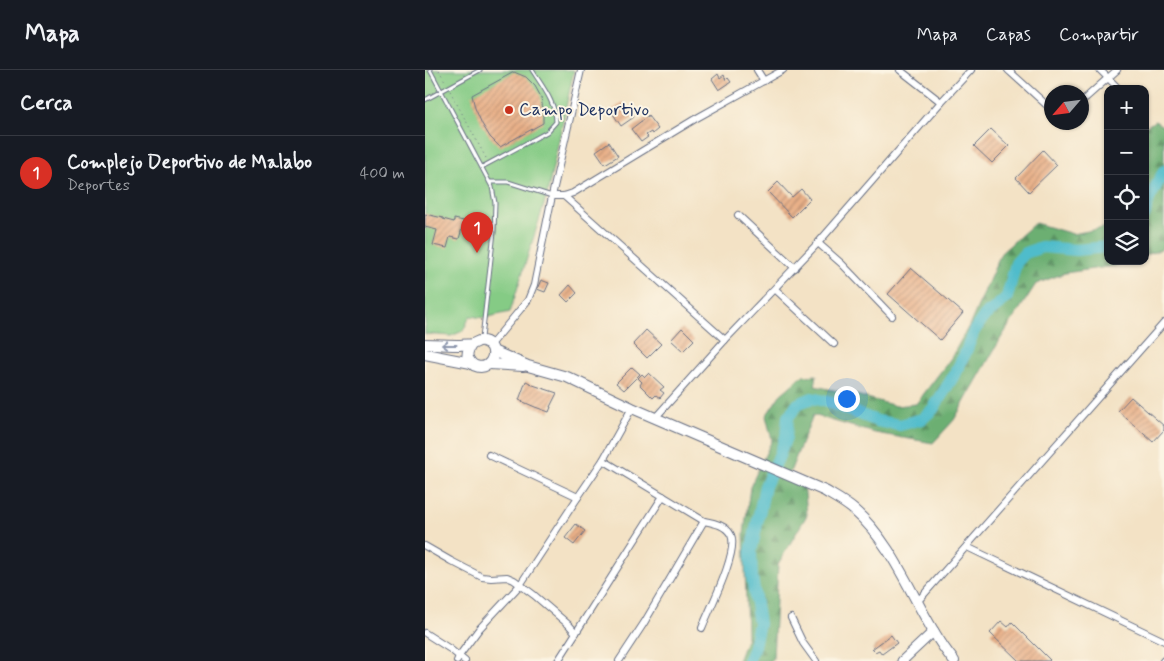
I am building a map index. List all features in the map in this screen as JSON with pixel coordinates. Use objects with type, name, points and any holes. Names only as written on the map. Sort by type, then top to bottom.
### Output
[{"type":"main road","points":[[425,344],[484,345],[528,366],[567,377],[632,408],[825,491],[839,499],[852,508],[875,532],[954,661]]},
{"type":"main road","points":[[471,362],[467,354],[469,349],[484,345]]},
{"type":"main road","points":[[425,354],[471,362],[478,367],[484,367],[493,359],[484,345]]},
{"type":"main road","points":[[489,364],[528,366]]},
{"type":"street","points":[[484,345],[514,318],[531,294],[581,70]]},
{"type":"street","points":[[757,70],[764,81]]},
{"type":"street","points":[[552,196],[564,196],[573,192],[695,119],[783,70]]},
{"type":"street","points":[[900,70],[941,102]]},
{"type":"street","points":[[655,418],[725,340],[795,268],[971,70]]},
{"type":"street","points":[[1008,70],[1044,103]]},
{"type":"street","points":[[1100,70],[1115,85]]},
{"type":"street","points":[[1089,95],[1117,70]]},
{"type":"street","points":[[564,196],[725,340]]},
{"type":"street","points":[[738,215],[795,268]]},
{"type":"street","points":[[818,242],[892,316]]},
{"type":"street","points":[[775,289],[834,344]]},
{"type":"street","points":[[917,601],[967,547],[1164,323]]},
{"type":"street","points":[[458,658],[479,629],[520,585],[603,460],[632,408]]},
{"type":"street","points":[[489,455],[578,497]]},
{"type":"street","points":[[603,460],[704,520],[718,524],[731,534],[732,540],[728,566],[702,628]]},
{"type":"street","points":[[558,661],[663,496]]},
{"type":"street","points":[[619,661],[644,623],[704,520]]},
{"type":"street","points":[[425,546],[481,577],[507,577],[514,580],[576,633]]},
{"type":"street","points":[[967,547],[1164,641]]},
{"type":"street","points":[[791,618],[803,642],[816,661]]},
{"type":"street","points":[[902,661],[934,631]]},
{"type":"street","points":[[425,633],[458,658],[465,661]]},
{"type":"lane","points":[[430,70],[490,182],[495,203],[495,232],[484,345]]},
{"type":"lane","points":[[425,100],[480,70]]},
{"type":"lane","points":[[482,167],[547,132],[556,122],[556,114],[532,70]]},
{"type":"lane","points":[[490,182],[508,182],[552,196]]},
{"type":"path","points":[[439,70],[489,163]]},
{"type":"green space","points":[[425,70],[574,70],[547,195],[510,312],[484,318],[470,316],[463,331],[451,336],[425,334]]},
{"type":"green space","points":[[1155,121],[1164,127],[1164,244],[1161,250],[1149,254],[1149,130],[1149,125]]},
{"type":"green space","points":[[1035,223],[1073,234],[1104,228],[1104,265],[1118,265],[1065,273],[1036,284],[1001,338],[954,420],[933,443],[875,433],[813,415],[788,477],[804,482],[807,515],[778,564],[773,658],[771,661],[738,661],[747,637],[744,533],[750,487],[772,440],[766,416],[780,395],[802,376],[817,375],[815,386],[896,406],[916,404],[951,358],[970,324],[1001,253]]},
{"type":"building","name":"Campo Deportivo","points":[[514,72],[526,77],[535,86],[541,97],[543,123],[500,147],[490,137],[482,124],[472,95]]},
{"type":"building","points":[[718,74],[720,78],[724,75],[726,80],[728,78],[731,82],[719,90],[712,79]]},
{"type":"building","points":[[623,102],[634,117],[621,126],[611,111]]},
{"type":"building","points":[[648,116],[658,129],[652,134],[651,132],[646,135],[648,137],[641,142],[631,129]]},
{"type":"building","points":[[991,129],[1009,146],[992,163],[974,146]]},
{"type":"building","points":[[609,142],[618,156],[605,164],[596,151]]},
{"type":"building","points":[[1043,150],[1057,165],[1029,192],[1016,178]]},
{"type":"building","points":[[778,182],[792,197],[801,189],[810,199],[792,217],[768,192]]},
{"type":"building","points":[[425,214],[454,222],[454,219],[464,221],[459,239],[450,237],[447,248],[433,245],[437,230],[425,227]]},
{"type":"building","points":[[911,268],[963,313],[940,340],[888,294]]},
{"type":"building","points":[[541,280],[549,283],[545,292],[537,289]]},
{"type":"building","points":[[570,285],[577,293],[568,302],[561,295]]},
{"type":"building","points":[[682,328],[694,340],[683,351],[671,340]]},
{"type":"building","points":[[646,330],[661,344],[647,358],[633,344]]},
{"type":"building","points":[[632,367],[640,374],[624,390],[616,383]]},
{"type":"building","points":[[649,373],[664,387],[660,390],[664,393],[660,398],[656,395],[653,398],[640,385],[642,382],[638,378],[642,374],[645,377]]},
{"type":"building","points":[[526,381],[557,393],[549,412],[519,400]]},
{"type":"building","points":[[1131,397],[1164,426],[1164,430],[1153,442],[1118,411]]},
{"type":"building","points":[[576,524],[585,531],[574,545],[565,538]]},
{"type":"building","points":[[1001,621],[1008,627],[1012,622],[1050,660],[1019,661],[990,633]]},
{"type":"building","points":[[891,635],[897,643],[882,654],[879,650],[875,652],[872,649]]},
{"type":"waterway","points":[[1149,199],[1164,171]]},
{"type":"waterway","points":[[748,661],[753,650],[759,624],[752,577],[751,552],[765,486],[786,437],[788,417],[798,404],[812,398],[831,403],[877,421],[900,425],[922,419],[933,409],[953,377],[974,331],[985,315],[1007,297],[1016,263],[1025,253],[1042,247],[1076,250],[1104,247]]},
{"type":"place","name":"Campo Deportivo","points":[[509,110]]},
{"type":"place","name":"Complejo Deportivo de Malabo","points":[[477,253]]}]
